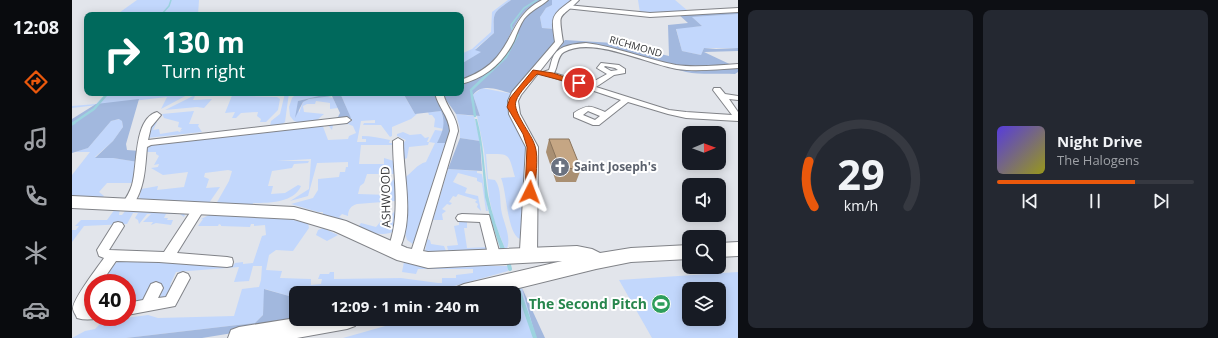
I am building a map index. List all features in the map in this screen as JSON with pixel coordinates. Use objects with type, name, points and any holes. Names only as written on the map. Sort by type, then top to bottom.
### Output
[{"type":"main road","points":[[72,202],[277,211],[308,216],[340,226],[393,251],[415,258],[446,260],[586,254],[592,256],[596,260]]},
{"type":"main road","points":[[726,250],[738,249]]},
{"type":"main road","points":[[492,286],[596,260],[631,255],[682,252]]},
{"type":"main road","points":[[239,338],[287,334],[319,326]]},
{"type":"street","points":[[464,81],[479,75],[491,67],[501,57],[522,17],[533,6],[546,0]]},
{"type":"street","points":[[529,256],[532,147],[527,134],[513,113],[511,104],[516,94],[540,72],[559,42],[557,16],[576,0]]},
{"type":"street","points":[[567,7],[650,15],[738,10]]},
{"type":"street","name":"RICHMOND","points":[[540,72],[551,72],[554,69],[557,55],[560,51],[574,47],[607,48],[676,67],[702,68],[738,66]]},
{"type":"street","points":[[540,72],[668,112],[686,115],[738,118]]},
{"type":"street","points":[[590,87],[613,73]]},
{"type":"street","points":[[738,97],[734,91],[718,90],[738,118]]},
{"type":"street","points":[[415,258],[454,131],[454,122],[451,113],[440,96]]},
{"type":"street","points":[[606,115],[626,100]]},
{"type":"street","points":[[146,143],[143,143],[142,140],[150,121],[157,115]]},
{"type":"street","points":[[128,204],[134,198],[142,146],[146,143],[156,140],[347,120]]},
{"type":"street","name":"ASHWOOD","points":[[393,251],[396,245],[400,224],[398,141]]},
{"type":"street","points":[[168,257],[199,208]]},
{"type":"street","points":[[462,218],[485,218],[495,258]]},
{"type":"street","points":[[118,226],[103,250],[103,254],[113,256],[168,257],[227,262]]},
{"type":"street","points":[[100,274],[113,256]]},
{"type":"street","points":[[136,307],[170,302],[183,278]]},
{"type":"street","points":[[148,305],[156,288]]},
{"type":"street","points":[[84,299],[80,310],[84,313]]},
{"type":"shaded area","points":[[137,0],[199,0],[198,12],[120,12]]},
{"type":"shaded area","points":[[508,0],[511,0],[501,7],[494,16],[494,33],[475,49],[482,52],[464,62],[464,53],[472,49],[491,32],[492,12]]},
{"type":"shaded area","points":[[511,0],[543,0],[533,5],[519,19],[500,54],[490,65],[478,73],[464,79],[464,62],[481,52],[475,50],[494,33],[494,16],[501,7]]},
{"type":"shaded area","points":[[552,0],[574,0],[565,7],[555,29],[542,28],[540,17],[546,8],[552,5]]},
{"type":"shaded area","points":[[552,0],[552,5],[546,8],[540,17],[542,28],[555,29],[557,39],[513,94],[492,88],[481,89],[473,95],[480,116],[456,114],[444,96],[464,96],[464,83],[473,80],[499,64],[509,50],[525,18],[539,5]]},
{"type":"shaded area","points":[[638,0],[675,0],[688,11],[640,13]]},
{"type":"shaded area","points":[[738,8],[738,14],[692,17],[702,26],[676,29],[682,51],[701,55],[704,48],[738,48],[738,51],[704,52],[738,68],[738,72],[735,74],[686,72],[608,48],[576,46],[558,48],[565,40],[613,43],[669,56],[668,25],[688,23],[677,13]]},
{"type":"shaded area","points":[[738,14],[738,48],[704,48],[701,55],[682,51],[676,28],[702,26],[692,17]]},
{"type":"shaded area","points":[[482,88],[513,94],[507,107],[527,142],[526,194],[520,239],[516,236],[512,229],[501,178],[515,177],[511,163],[507,156],[500,154],[486,154],[488,179],[495,180],[499,187],[501,209],[508,237],[508,246],[506,251],[494,220],[489,197],[484,150],[477,116],[480,116],[473,95]]},
{"type":"shaded area","points":[[103,96],[185,96],[161,109],[167,97],[72,108],[72,106],[96,104]]},
{"type":"shaded area","points":[[195,96],[193,100],[212,99],[204,108],[197,107],[165,110]]},
{"type":"shaded area","points":[[232,96],[277,97],[280,99],[278,110],[266,122],[260,122],[261,119],[257,116],[258,112],[241,113],[236,118],[232,118],[235,112],[225,113]]},
{"type":"shaded area","points":[[284,96],[289,96],[285,122],[281,125],[270,126],[271,121],[280,114]]},
{"type":"shaded area","points":[[294,96],[319,96],[298,101],[299,113],[303,102],[309,99],[332,96],[328,97],[333,98],[338,108],[330,109],[330,103],[316,101],[315,104],[307,104],[303,106],[304,112],[324,114],[316,121],[300,123],[294,121],[290,116],[289,107]]},
{"type":"shaded area","points":[[319,96],[332,96],[309,99],[303,102],[295,118],[298,101]]},
{"type":"shaded area","points":[[332,96],[341,96],[351,118],[332,120],[338,117],[340,113]]},
{"type":"shaded area","points":[[341,96],[405,96],[415,114],[417,114],[411,119],[392,127],[392,136],[390,137],[381,125],[363,125],[364,123],[375,123],[375,120],[361,121],[357,142],[366,142],[366,139],[362,139],[362,136],[369,136],[390,140],[389,143],[393,143],[393,145],[361,145],[359,164],[384,164],[384,158],[394,161],[395,174],[367,174],[364,183],[360,186],[358,194],[389,195],[391,182],[395,178],[395,201],[357,204],[350,208],[348,216],[342,214],[339,217],[358,227],[361,223],[376,227],[381,221],[388,221],[395,210],[394,231],[387,234],[379,234],[359,229],[323,215],[323,212],[318,212],[291,204],[313,198],[318,190],[318,179],[339,177],[340,172],[345,172],[346,167],[348,167],[348,162],[317,163],[308,196],[290,201],[309,189],[311,159],[277,161],[309,161],[308,163],[294,164],[292,168],[272,171],[268,186],[273,186],[271,194],[285,193],[298,185],[301,186],[298,192],[293,196],[280,201],[253,203],[252,206],[219,206],[216,204],[229,181],[232,171],[228,170],[205,173],[204,177],[209,179],[206,188],[220,187],[209,203],[139,200],[141,189],[158,186],[157,190],[184,187],[188,172],[163,175],[151,168],[158,167],[159,164],[154,165],[159,156],[156,152],[146,152],[147,147],[151,143],[322,124],[328,140],[348,139],[349,136],[356,133],[353,126],[348,124],[333,125],[332,130],[328,125],[352,121]]},
{"type":"shaded area","points":[[405,96],[435,96],[448,117],[449,135],[447,143],[437,143],[443,127],[441,111],[415,114]]},
{"type":"shaded area","points":[[139,99],[126,144],[127,150],[140,151],[138,162],[113,158],[95,158],[113,141],[123,127],[122,121],[119,119],[111,121],[88,148],[72,153],[72,119],[96,104]]},
{"type":"shaded area","points":[[194,111],[189,124],[199,124],[198,126],[202,132],[147,138],[149,124],[156,118],[157,122],[153,130],[159,129],[160,134],[179,132],[184,130],[180,131],[182,128],[178,127],[179,122],[164,118],[162,114]]},
{"type":"shaded area","points":[[441,111],[444,129],[434,127],[435,119],[432,115],[429,115],[428,112]]},
{"type":"shaded area","points":[[456,114],[474,116],[480,141],[460,138],[460,129]]},
{"type":"shaded area","points":[[120,119],[123,127],[113,141],[95,157],[138,162],[135,183],[107,183],[99,192],[104,196],[102,198],[72,198],[72,175],[90,152],[75,152],[88,148],[111,121]]},
{"type":"shaded area","points":[[475,119],[477,119],[481,138],[488,195],[493,216],[506,251],[501,251],[485,197],[481,150]]},
{"type":"shaded area","points":[[435,130],[443,131],[438,142],[447,143],[413,244],[407,240],[405,233],[404,178],[426,162],[435,143],[429,142]]},
{"type":"shaded area","points":[[403,132],[410,135],[421,134],[425,138],[429,137],[427,142],[429,142],[428,145],[409,147],[407,158],[403,160],[402,145],[406,140],[397,136],[397,134]]},
{"type":"shaded area","points":[[460,138],[480,141],[482,171],[448,169]]},
{"type":"shaded area","points":[[448,169],[477,171],[477,173],[482,174],[488,211],[486,211],[482,183],[477,181],[477,178],[458,173],[453,182],[467,188],[465,193],[478,196],[481,211],[477,207],[478,204],[475,202],[477,200],[458,194],[456,197],[453,196],[449,202],[452,203],[450,205],[447,204],[442,209],[446,211],[442,214],[443,220],[433,220]]},
{"type":"shaded area","points":[[115,209],[120,209],[119,215],[122,215],[126,210],[183,213],[185,215],[184,217],[180,214],[166,214],[164,218],[168,218],[167,220],[173,220],[171,225],[156,223],[151,225],[153,222],[143,222],[151,214],[147,214],[139,224],[138,220],[135,218],[138,213],[133,213],[127,224],[84,226],[72,242],[72,230],[76,230],[79,226],[75,226],[81,220],[107,220]]},
{"type":"shaded area","points":[[209,215],[246,216],[271,217],[308,223],[309,228],[293,251],[276,250],[269,255],[266,270],[282,271],[280,278],[311,279],[311,285],[321,284],[322,279],[318,279],[320,274],[329,274],[330,272],[334,272],[334,279],[401,278],[438,283],[442,283],[442,278],[456,278],[456,275],[473,273],[473,269],[418,269],[416,274],[402,272],[404,262],[419,266],[508,266],[508,271],[454,286],[289,286],[289,296],[265,289],[263,315],[255,323],[126,338],[72,338],[85,331],[95,329],[98,326],[136,326],[136,317],[148,315],[158,318],[234,316],[242,289],[259,287],[262,266],[253,266],[249,281],[234,282],[239,267],[176,272],[170,285],[175,285],[168,296],[160,298],[159,296],[163,285],[153,286],[143,300],[136,301],[136,274],[106,274],[114,264],[123,260],[218,265],[218,267],[233,266],[235,263],[243,262],[243,264],[253,263],[262,236],[266,235],[265,225],[254,226],[254,224],[251,224],[250,227],[221,226],[219,224],[218,226],[198,226],[203,219],[201,219]]},
{"type":"shaded area","points":[[459,221],[467,221],[467,228],[464,228],[467,248],[488,247],[488,252],[449,254],[447,246],[458,245],[454,226],[459,225]]},
{"type":"shaded area","points":[[323,228],[338,235],[327,241],[316,235],[318,230]]},
{"type":"shaded area","points":[[427,239],[430,240],[431,244],[444,246],[446,251],[425,252]]},
{"type":"shaded area","name":"The Second Pitch","points":[[738,272],[738,338],[652,338],[619,280]]},
{"type":"shaded area","points":[[521,288],[537,338],[343,338],[385,326],[521,326]]},
{"type":"shaded area","points":[[522,288],[545,338],[536,338]]},
{"type":"shaded area","points":[[264,289],[289,296],[288,324],[202,338],[126,338],[255,323],[263,315]]},
{"type":"building","points":[[549,139],[569,139],[581,169],[560,168]]},
{"type":"waterway","points":[[164,12],[169,6],[171,0]]},
{"type":"waterway","points":[[512,29],[511,25],[524,8],[537,0]]},
{"type":"waterway","points":[[508,54],[518,35],[516,31]]},
{"type":"waterway","points":[[475,116],[471,90],[506,57],[508,53]]},
{"type":"waterway","points":[[74,123],[72,124],[94,109],[105,96]]},
{"type":"waterway","points":[[509,265],[510,269]]},
{"type":"waterway","points":[[521,298],[535,338]]},
{"type":"place","name":"Saint Joseph's","points":[[560,167]]},
{"type":"place","name":"The Second Pitch","points":[[661,304]]},
{"type":"route","points":[[530,192],[532,147],[527,134],[513,113],[511,107],[512,100],[535,72],[550,74],[579,83]]}]
